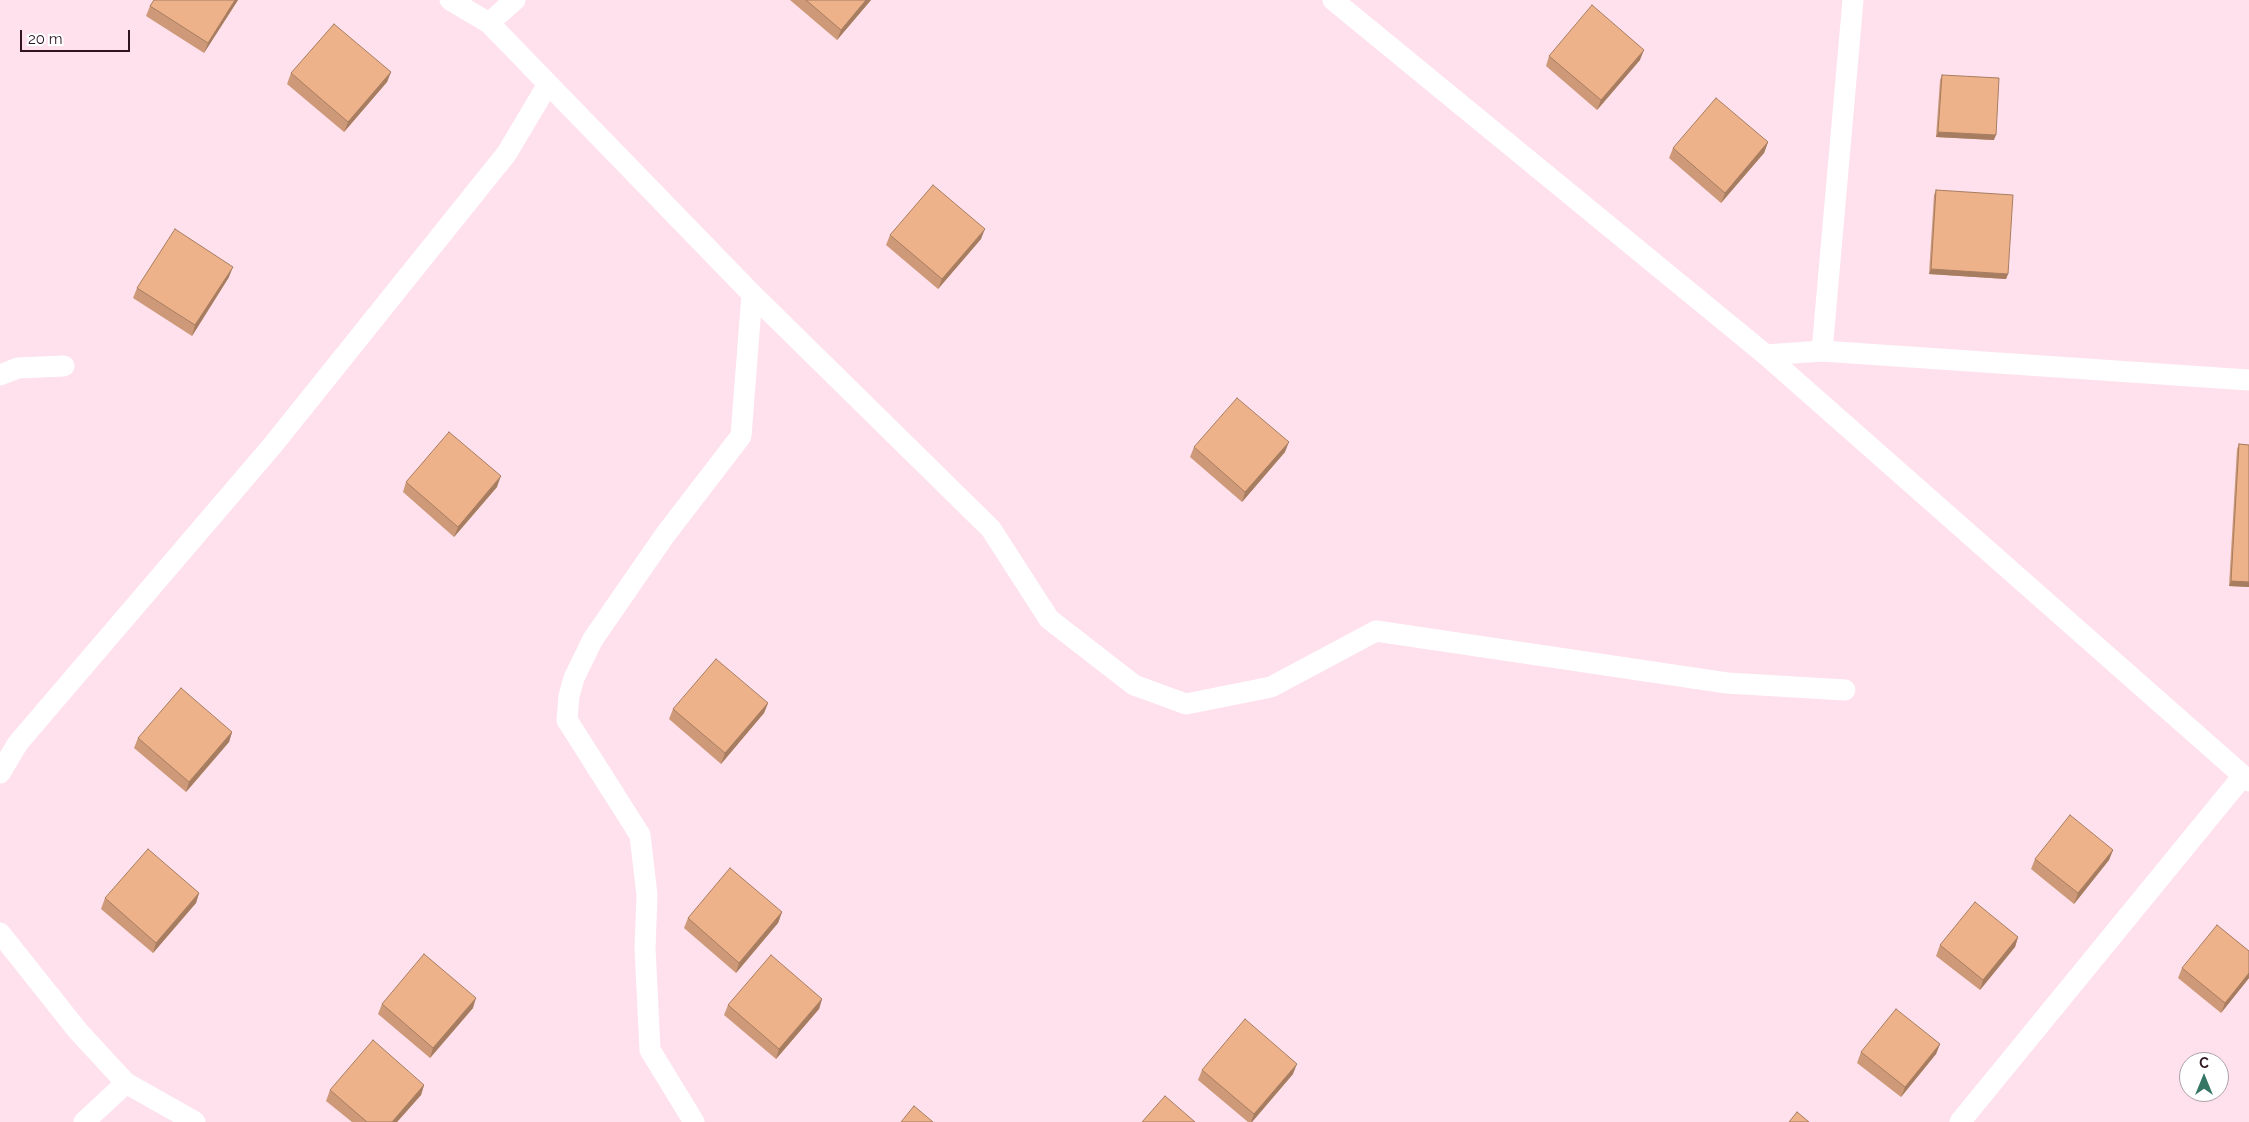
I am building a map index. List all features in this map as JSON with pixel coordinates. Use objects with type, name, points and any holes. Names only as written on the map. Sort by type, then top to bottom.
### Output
[{"type":"lane","points":[[450,0],[488,23],[752,294],[991,529],[1050,619],[1134,685],[1186,704],[1271,687],[1376,632],[1727,684],[1845,690]]},
{"type":"lane","points":[[488,23],[515,0]]},
{"type":"lane","points":[[1334,0],[1766,355],[2246,779],[1960,1122]]},
{"type":"lane","points":[[1822,351],[1853,0]]},
{"type":"lane","points":[[0,773],[18,743],[272,446],[501,160],[548,84]]},
{"type":"lane","points":[[694,1122],[650,1050],[645,948],[646,895],[640,834],[567,720],[569,696],[574,678],[593,639],[665,536],[741,436],[752,294]]},
{"type":"lane","points":[[1766,355],[1822,351],[2249,380]]},
{"type":"lane","points":[[0,375],[18,368],[64,366]]},
{"type":"lane","points":[[0,933],[78,1031],[126,1083],[195,1122]]},
{"type":"lane","points":[[84,1122],[126,1083]]},
{"type":"building","points":[[154,0],[235,0],[208,43],[150,6]]},
{"type":"building","points":[[806,0],[866,0],[841,30]]},
{"type":"building","points":[[1592,5],[1644,50],[1601,100],[1549,56]]},
{"type":"building","points":[[334,24],[391,72],[348,122],[291,73]]},
{"type":"building","points":[[1942,75],[1999,78],[1996,135],[1938,132]]},
{"type":"building","points":[[1716,98],[1768,142],[1725,193],[1673,148]]},
{"type":"building","points":[[933,185],[985,229],[942,279],[890,235]]},
{"type":"building","points":[[1936,190],[2013,195],[2008,274],[1931,269]]},
{"type":"building","points":[[175,229],[233,267],[195,325],[137,288]]},
{"type":"building","points":[[1237,398],[1289,442],[1245,492],[1194,447]]},
{"type":"building","points":[[449,432],[501,476],[458,527],[406,482]]},
{"type":"building","points":[[2239,444],[2249,445],[2249,582],[2231,581]]},
{"type":"building","points":[[716,659],[768,703],[725,753],[673,709]]},
{"type":"building","points":[[181,688],[232,732],[189,782],[138,738]]},
{"type":"building","points":[[2070,815],[2113,850],[2078,893],[2035,859]]},
{"type":"building","points":[[148,849],[199,893],[156,943],[105,898]]},
{"type":"building","points":[[730,868],[782,912],[739,963],[688,918]]},
{"type":"building","points":[[1975,902],[2018,937],[1983,980],[1940,945]]},
{"type":"building","points":[[2217,925],[2249,951],[2249,973],[2225,1003],[2182,968]]},
{"type":"building","points":[[424,954],[476,998],[433,1048],[382,1004]]},
{"type":"building","points":[[771,955],[822,999],[779,1049],[728,1005]]},
{"type":"building","points":[[1896,1009],[1940,1044],[1905,1087],[1861,1052]]},
{"type":"building","points":[[1245,1019],[1297,1064],[1254,1114],[1202,1070]]},
{"type":"building","points":[[373,1040],[424,1085],[392,1122],[367,1122],[330,1090]]},
{"type":"building","points":[[1165,1096],[1195,1122],[1142,1122]]},
{"type":"building","points":[[914,1106],[933,1122],[901,1122]]},
{"type":"building","points":[[1797,1112],[1809,1122],[1789,1122]]}]
